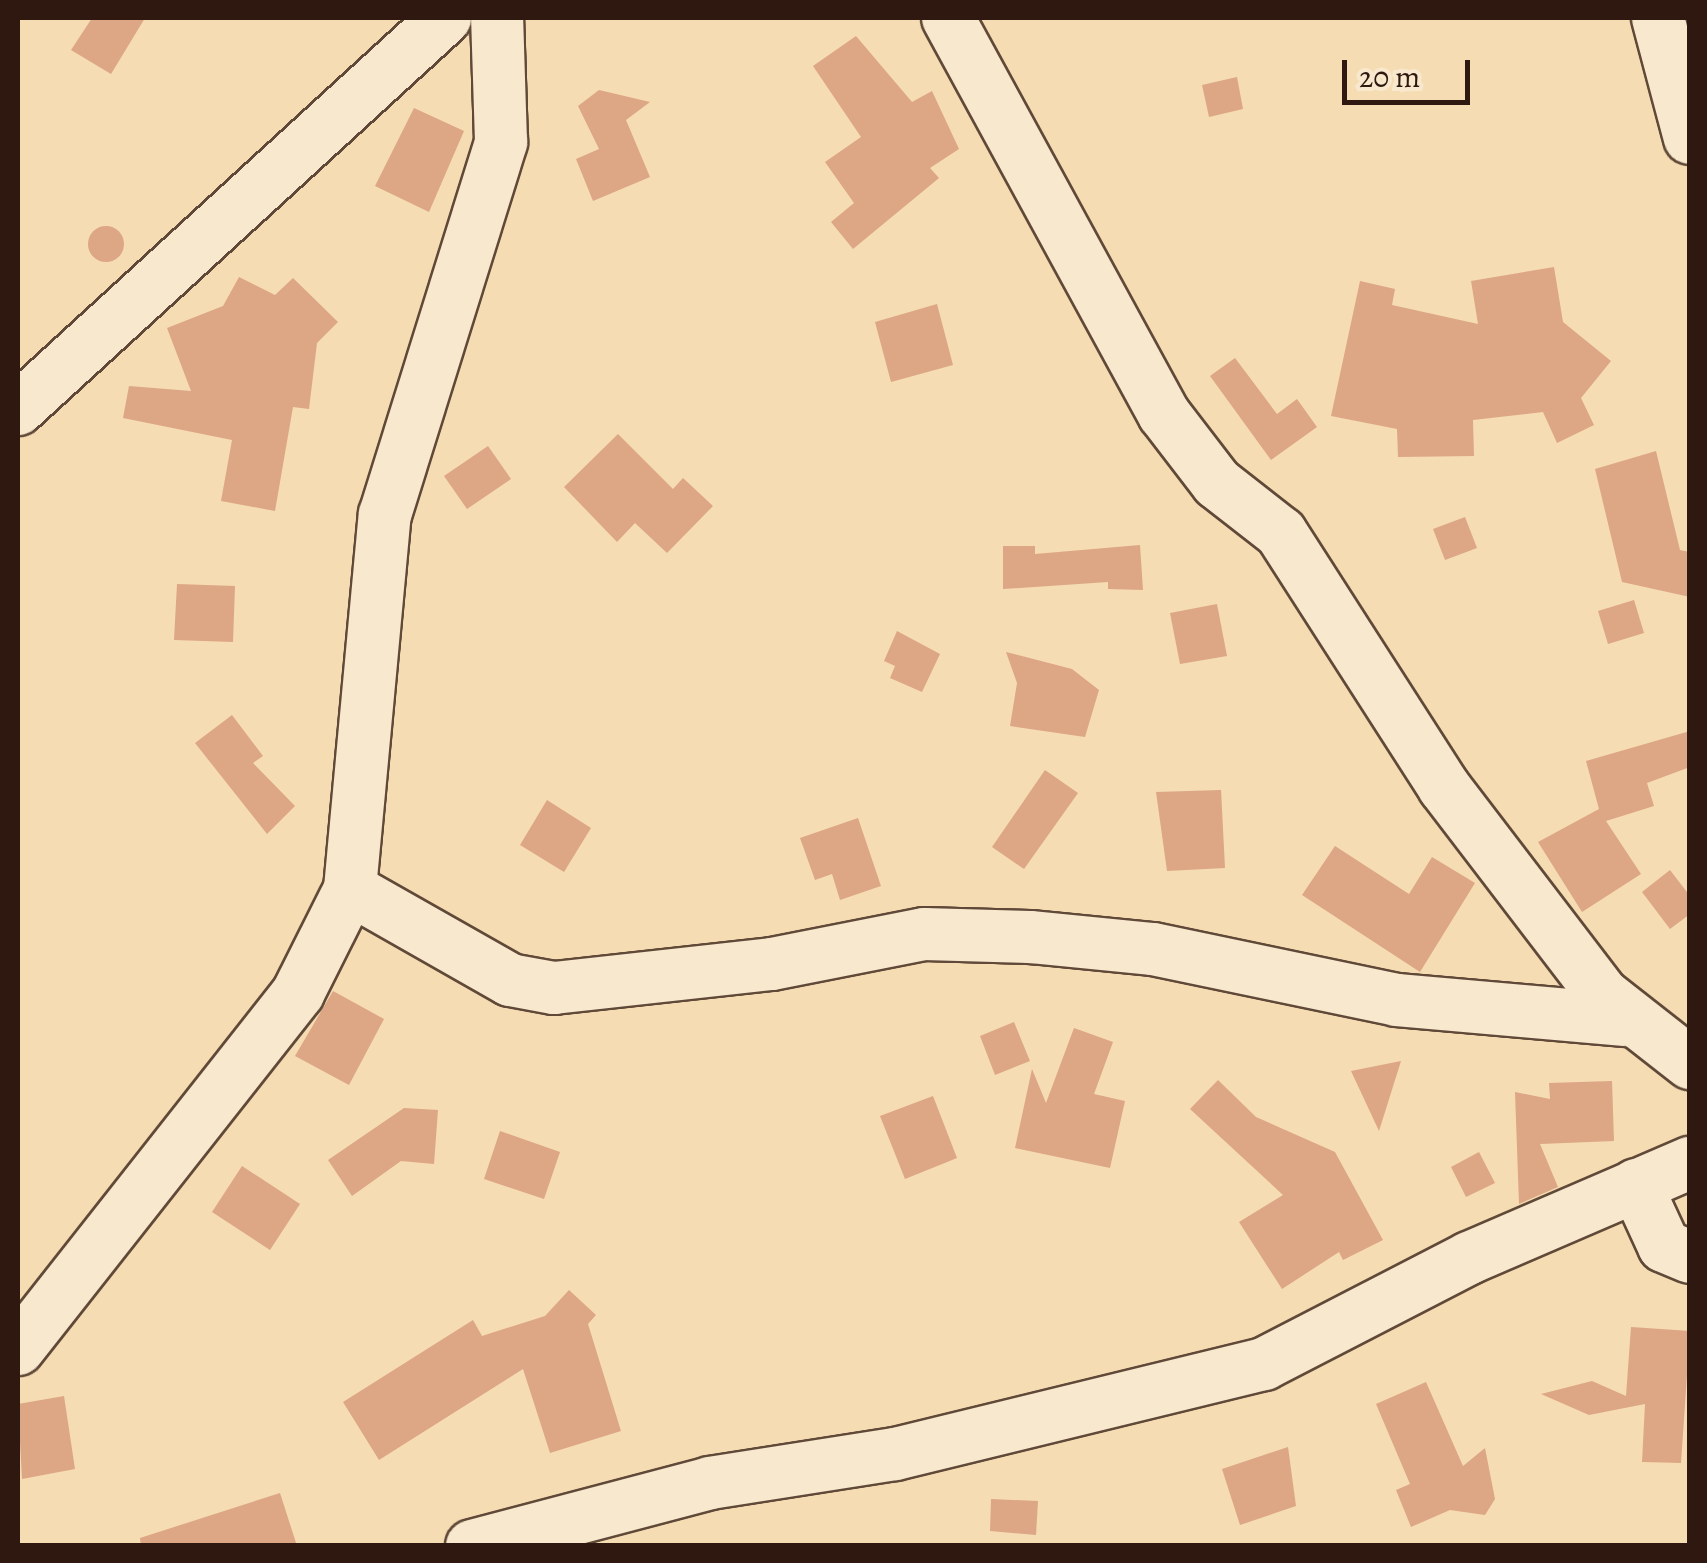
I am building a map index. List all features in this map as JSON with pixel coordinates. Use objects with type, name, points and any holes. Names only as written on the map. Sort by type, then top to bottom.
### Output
[{"type":"street","points":[[18,409],[445,18]]},
{"type":"street","points":[[18,1348],[298,993],[350,889],[385,515],[501,142],[497,18]]},
{"type":"street","points":[[948,18],[1164,414],[1217,484],[1281,533],[1444,787],[1626,1020],[1690,1063]]},
{"type":"street","points":[[1658,18],[1690,138]]},
{"type":"street","points":[[350,889],[510,980],[554,988],[772,964],[924,934],[1030,937],[1152,950],[1398,1000],[1626,1020]]},
{"type":"street","points":[[472,1546],[710,1483],[894,1454],[1264,1364],[1636,1185],[1690,1163]]},
{"type":"street","points":[[1636,1185],[1664,1246],[1690,1256]]},
{"type":"building","points":[[92,18],[145,18],[111,74],[71,50]]},
{"type":"building","points":[[856,36],[912,102],[932,91],[959,149],[930,168],[939,178],[853,249],[831,222],[854,203],[825,162],[861,137],[813,66]]},
{"type":"building","points":[[1237,77],[1243,109],[1209,117],[1202,85]]},
{"type":"building","points":[[599,90],[650,102],[626,120],[650,177],[593,201],[576,159],[599,149],[578,106]]},
{"type":"building","points":[[414,108],[464,131],[429,212],[375,186]]},
{"type":"building","points":[[106,226],[119,231],[124,244],[119,257],[106,262],[93,257],[88,244],[93,231]]},
{"type":"building","points":[[1554,267],[1563,322],[1611,361],[1581,398],[1594,425],[1557,443],[1543,412],[1473,420],[1474,456],[1398,457],[1397,429],[1331,416],[1360,281],[1395,289],[1392,305],[1478,324],[1471,281]]},
{"type":"building","points":[[239,277],[275,295],[293,278],[338,322],[317,343],[309,409],[293,407],[275,511],[221,501],[232,440],[123,418],[129,386],[191,391],[167,328],[223,306]]},
{"type":"building","points":[[937,304],[953,365],[891,382],[875,322]]},
{"type":"building","points":[[1235,358],[1277,414],[1297,399],[1317,427],[1271,460],[1210,376]]},
{"type":"building","points":[[618,434],[673,489],[683,478],[713,506],[667,553],[635,523],[617,542],[564,487]]},
{"type":"building","points":[[488,446],[511,479],[467,509],[444,476]]},
{"type":"building","points":[[1656,451],[1680,550],[1690,552],[1690,597],[1622,582],[1595,469]]},
{"type":"building","points":[[1465,517],[1477,548],[1445,560],[1433,529]]},
{"type":"building","points":[[1140,545],[1143,590],[1108,589],[1108,582],[1003,589],[1003,546],[1035,546],[1035,554]]},
{"type":"building","points":[[177,584],[235,586],[233,642],[174,640]]},
{"type":"building","points":[[1634,600],[1644,633],[1608,644],[1598,611]]},
{"type":"building","points":[[1217,604],[1227,656],[1180,664],[1170,613]]},
{"type":"building","points":[[897,631],[940,654],[922,692],[890,678],[895,666],[884,661]]},
{"type":"building","points":[[1006,652],[1072,669],[1099,690],[1085,737],[1010,726],[1017,683]]},
{"type":"building","points":[[232,715],[263,756],[253,763],[295,806],[267,834],[195,743]]},
{"type":"building","points":[[1690,731],[1690,767],[1647,783],[1654,806],[1606,821],[1641,874],[1582,912],[1538,842],[1599,809],[1586,761]]},
{"type":"building","points":[[1045,770],[1078,793],[1024,869],[992,847]]},
{"type":"building","points":[[1221,790],[1225,868],[1167,871],[1156,792]]},
{"type":"building","points":[[547,800],[591,828],[564,872],[520,845]]},
{"type":"building","points":[[858,818],[881,886],[840,900],[832,874],[815,880],[800,838]]},
{"type":"building","points":[[1335,846],[1409,894],[1432,857],[1475,883],[1420,972],[1302,895]]},
{"type":"building","points":[[1670,870],[1690,896],[1690,914],[1670,929],[1642,892]]},
{"type":"building","points":[[333,991],[384,1019],[349,1085],[295,1056]]},
{"type":"building","points":[[1014,1022],[1030,1061],[995,1075],[980,1036]]},
{"type":"building","points":[[1074,1028],[1113,1042],[1094,1094],[1125,1101],[1110,1168],[1015,1148],[1032,1069],[1046,1103]]},
{"type":"building","points":[[1401,1061],[1379,1131],[1351,1071]]},
{"type":"building","points":[[1218,1080],[1256,1117],[1335,1152],[1383,1240],[1343,1260],[1339,1252],[1282,1289],[1239,1222],[1283,1195],[1190,1109]]},
{"type":"building","points":[[1612,1081],[1614,1141],[1540,1144],[1558,1187],[1519,1204],[1515,1092],[1550,1099],[1549,1083]]},
{"type":"building","points":[[933,1096],[957,1158],[905,1179],[880,1116]]},
{"type":"building","points":[[404,1108],[438,1110],[434,1164],[401,1161],[352,1196],[328,1160]]},
{"type":"building","points":[[500,1131],[560,1152],[544,1199],[484,1179]]},
{"type":"building","points":[[1479,1152],[1495,1183],[1466,1197],[1451,1167]]},
{"type":"building","points":[[242,1166],[300,1204],[270,1250],[212,1212]]},
{"type":"building","points":[[569,1290],[596,1315],[588,1324],[621,1431],[550,1453],[523,1369],[379,1460],[343,1402],[473,1320],[482,1336],[545,1316]]},
{"type":"building","points":[[1631,1327],[1690,1331],[1681,1463],[1642,1462],[1645,1404],[1589,1415],[1541,1394],[1592,1381],[1626,1396]]},
{"type":"building","points":[[1426,1382],[1463,1466],[1485,1448],[1495,1499],[1485,1515],[1450,1510],[1411,1527],[1396,1490],[1410,1484],[1376,1404]]},
{"type":"building","points":[[64,1396],[75,1469],[22,1479],[18,1404]]},
{"type":"building","points":[[1288,1447],[1296,1506],[1240,1525],[1222,1469]]},
{"type":"building","points":[[280,1493],[297,1546],[141,1546],[140,1538]]},
{"type":"building","points":[[991,1499],[1038,1501],[1036,1535],[990,1531]]}]
